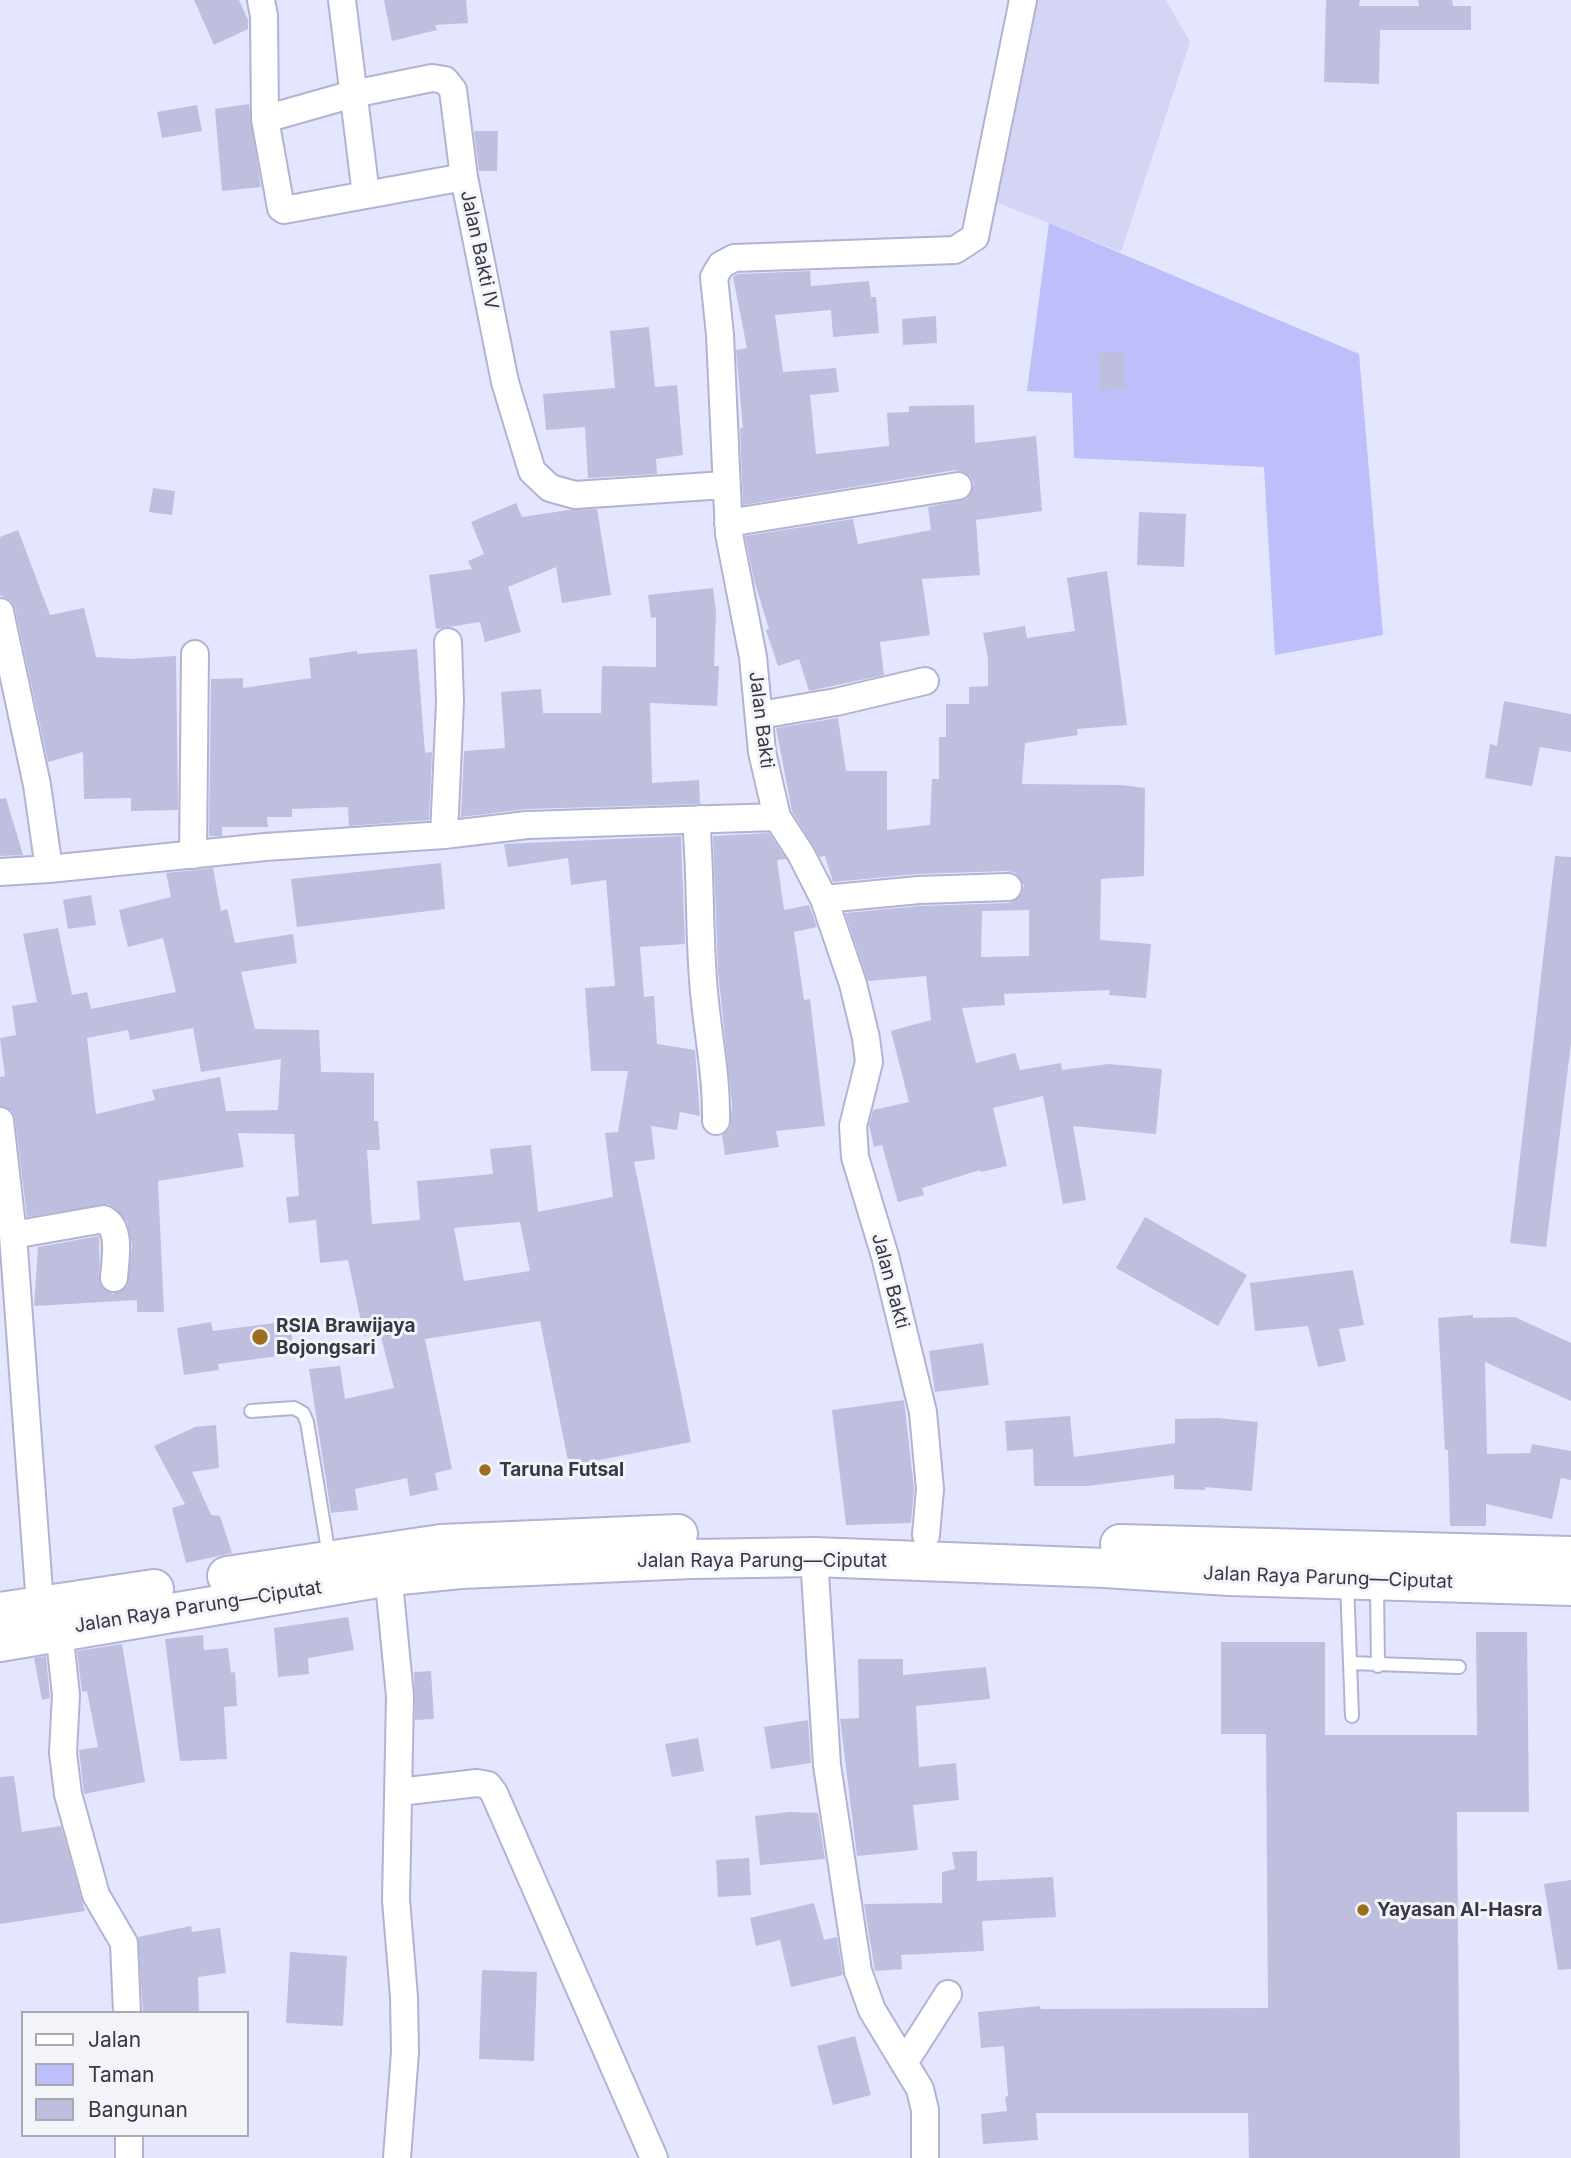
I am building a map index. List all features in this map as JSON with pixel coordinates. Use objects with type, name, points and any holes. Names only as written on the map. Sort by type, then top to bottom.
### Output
[{"type":"highway","name":"Jalan Raya Parung—Ciputat","points":[[0,1612],[50,1618],[387,1563],[475,1541],[596,1535],[926,1535],[1361,1573],[1571,1586]]},
{"type":"highway","name":"Jalan Raya Parung—Ciputat","points":[[0,1642],[50,1618],[330,1559],[387,1563],[523,1565],[814,1557],[1361,1573],[1571,1556]]},
{"type":"street","name":"Jalan Bakti IV","points":[[261,0],[264,16],[265,119],[279,205],[284,210],[464,177],[505,382],[531,471],[550,488],[575,495],[725,485]]},
{"type":"street","points":[[342,0],[366,195]]},
{"type":"street","name":"Jalan Bakti","points":[[926,1535],[930,1489],[923,1412],[888,1267],[855,1157],[853,1126],[869,1062],[866,1038],[853,984],[824,899],[801,854],[777,817],[762,752],[753,657],[728,523],[724,397],[714,277],[721,265],[733,258],[955,250],[975,237],[1023,0]]},
{"type":"street","points":[[265,119],[353,94],[432,78],[445,80],[453,90],[464,177]]},
{"type":"street","points":[[728,523],[958,486]]},
{"type":"street","points":[[0,612],[37,785],[49,869]]},
{"type":"street","points":[[444,835],[450,702],[448,642]]},
{"type":"street","points":[[193,855],[195,654]]},
{"type":"street","points":[[760,715],[836,702],[925,681]]},
{"type":"street","points":[[0,872],[444,835],[527,825],[777,817]]},
{"type":"street","points":[[700,819],[697,834],[699,929],[704,993],[717,1076],[716,1121]]},
{"type":"street","points":[[824,899],[919,890],[1008,887]]},
{"type":"street","points":[[0,1121],[13,1235],[8,1303],[50,1618],[66,1695],[63,1752],[68,1794],[96,1895],[124,1943],[127,2011]]},
{"type":"street","points":[[13,1235],[104,1219],[112,1224],[115,1232],[114,1278]]},
{"type":"street","points":[[814,1557],[827,1765],[858,1971],[872,2011],[920,2089],[925,2110],[925,2158]]},
{"type":"street","points":[[387,1563],[399,1661],[396,1932],[404,1997],[405,2052],[397,2158]]},
{"type":"street","points":[[399,1792],[477,1783],[488,1786],[494,1793],[654,2158]]},
{"type":"street","points":[[904,2063],[948,1994]]},
{"type":"street","points":[[129,2137],[130,2158]]},
{"type":"lane","points":[[251,1411],[294,1408],[303,1413],[307,1422],[330,1559]]},
{"type":"lane","points":[[1352,1716],[1350,1662],[1361,1573]]},
{"type":"lane","points":[[1361,1573],[1378,1666]]},
{"type":"lane","points":[[1350,1662],[1378,1666],[1459,1667]]},
{"type":"shaded area","points":[[1036,0],[1166,0],[1190,42],[1121,252],[996,202]]},
{"type":"green space","points":[[1049,223],[1359,354],[1383,635],[1275,655],[1264,467],[1074,458],[1072,393],[1027,391]]},
{"type":"building","points":[[194,0],[239,0],[248,20],[248,29],[214,45]]},
{"type":"building","points":[[384,0],[466,0],[468,23],[435,25],[437,30],[392,41]]},
{"type":"building","points":[[1326,0],[1360,0],[1359,6],[1419,6],[1418,0],[1452,0],[1453,6],[1471,6],[1471,30],[1380,30],[1379,84],[1324,82]]},
{"type":"building","points":[[249,104],[261,187],[222,191],[215,109]]},
{"type":"building","points":[[197,105],[202,131],[162,138],[157,112]]},
{"type":"building","points":[[474,131],[498,131],[497,171],[479,171]]},
{"type":"building","points":[[810,271],[811,286],[869,281],[871,297],[876,297],[879,333],[833,337],[831,310],[775,315],[783,372],[836,368],[839,392],[810,395],[816,454],[889,446],[887,413],[909,412],[909,406],[974,405],[975,443],[1036,436],[1042,511],[976,520],[980,575],[922,579],[930,635],[880,642],[884,675],[809,691],[799,659],[778,666],[766,630],[769,629],[754,580],[745,536],[853,519],[858,544],[931,530],[928,507],[967,499],[974,484],[970,476],[956,470],[743,505],[740,428],[743,428],[736,350],[747,348],[733,277],[738,274]]},
{"type":"building","points":[[936,316],[937,343],[903,345],[902,319]]},
{"type":"building","points":[[649,327],[655,387],[677,385],[683,455],[656,459],[657,474],[588,478],[585,427],[546,430],[543,394],[615,388],[610,331]]},
{"type":"building","points":[[1124,352],[1126,389],[1100,391],[1097,353]]},
{"type":"building","points":[[153,488],[175,491],[172,515],[149,512]]},
{"type":"building","points":[[516,503],[522,517],[597,509],[611,595],[562,603],[556,567],[508,587],[521,632],[485,642],[480,622],[436,629],[429,575],[472,569],[468,561],[484,554],[471,522]]},
{"type":"building","points":[[1139,512],[1186,514],[1184,567],[1137,565]]},
{"type":"building","points":[[18,530],[50,615],[84,608],[96,657],[130,659],[176,656],[178,810],[131,811],[131,798],[84,799],[83,752],[48,762],[15,609],[11,601],[0,595],[0,537]]},
{"type":"building","points":[[1107,571],[1127,725],[1077,729],[1078,735],[1025,743],[1022,784],[1121,785],[1145,788],[1144,876],[1101,879],[1100,940],[1151,944],[1146,998],[1109,995],[1110,990],[1004,994],[1005,1005],[962,1008],[976,1063],[1015,1053],[1020,1070],[1061,1063],[1062,1070],[1109,1064],[1162,1069],[1156,1134],[1073,1126],[1086,1200],[1063,1204],[1043,1096],[993,1108],[1007,1166],[981,1172],[980,1170],[922,1188],[924,1195],[898,1202],[882,1145],[874,1147],[869,1125],[873,1110],[909,1102],[891,1031],[931,1020],[926,976],[868,981],[845,913],[920,906],[1009,903],[1021,895],[1024,886],[1016,873],[1007,871],[918,874],[833,882],[825,856],[820,857],[792,811],[776,728],[838,718],[846,771],[887,771],[887,830],[930,825],[932,779],[939,779],[939,737],[946,737],[946,704],[969,704],[969,687],[988,686],[988,659],[983,633],[1025,626],[1027,638],[1075,631],[1067,578]],"holes":[[[1029,910],[1029,956],[981,957],[982,911]]]},
{"type":"building","points":[[713,588],[716,612],[714,666],[719,666],[717,706],[650,703],[652,783],[699,780],[700,804],[527,809],[461,817],[464,751],[505,748],[501,692],[541,689],[543,713],[601,713],[602,666],[656,667],[656,617],[651,618],[648,595]]},
{"type":"building","points":[[417,649],[425,753],[432,752],[429,820],[349,826],[348,807],[292,809],[292,817],[267,817],[268,827],[222,827],[222,836],[209,836],[211,679],[243,678],[243,688],[311,678],[309,658],[357,651],[357,654]]},
{"type":"building","points":[[1504,701],[1571,714],[1571,752],[1540,747],[1532,786],[1485,778],[1490,744],[1497,746]]},
{"type":"building","points":[[6,798],[23,855],[0,856],[0,799]]},
{"type":"building","points":[[769,833],[786,859],[777,860],[784,910],[809,905],[817,927],[794,932],[804,1000],[810,999],[825,1126],[776,1131],[779,1147],[725,1155],[722,1135],[730,1128],[732,1104],[718,971],[713,836]]},
{"type":"building","points":[[681,836],[685,944],[640,947],[644,997],[654,996],[657,1044],[695,1050],[700,1116],[680,1112],[677,1130],[651,1126],[655,1159],[634,1162],[691,1442],[569,1466],[540,1321],[425,1339],[452,1469],[435,1473],[438,1490],[410,1496],[407,1478],[355,1489],[358,1510],[331,1513],[309,1369],[340,1366],[345,1399],[394,1388],[380,1333],[364,1336],[348,1260],[320,1263],[316,1220],[289,1223],[286,1197],[299,1196],[294,1134],[238,1133],[244,1167],[158,1181],[164,1312],[137,1312],[137,1300],[34,1306],[38,1247],[99,1236],[100,1284],[113,1294],[127,1286],[132,1246],[127,1222],[109,1204],[27,1217],[15,1119],[12,1111],[0,1106],[0,1077],[5,1076],[0,1038],[16,1035],[12,1006],[37,1002],[23,934],[58,928],[72,995],[87,992],[91,1009],[176,992],[163,938],[128,947],[119,910],[171,897],[166,873],[213,868],[221,911],[227,909],[235,943],[293,934],[297,963],[241,972],[255,1029],[319,1030],[321,1072],[374,1073],[374,1121],[378,1121],[380,1150],[367,1150],[372,1224],[420,1220],[417,1181],[493,1174],[490,1149],[531,1145],[538,1212],[613,1197],[605,1133],[618,1132],[628,1071],[591,1071],[585,988],[615,986],[606,880],[571,885],[568,858],[508,867],[504,844]],"holes":[[[193,1028],[201,1072],[281,1059],[278,1110],[226,1111],[220,1077],[152,1090],[155,1100],[96,1114],[87,1038],[128,1030],[130,1040]],[[520,1222],[530,1271],[464,1281],[454,1228]]]},
{"type":"building","points":[[1555,856],[1571,857],[1571,1043],[1546,1247],[1510,1243]]},
{"type":"building","points":[[441,863],[445,909],[297,927],[291,879]]},
{"type":"building","points":[[91,895],[96,925],[68,929],[63,900]]},
{"type":"building","points":[[1145,1217],[1247,1275],[1218,1326],[1116,1268]]},
{"type":"building","points":[[1353,1270],[1364,1325],[1339,1329],[1346,1361],[1318,1367],[1308,1326],[1255,1331],[1250,1283]]},
{"type":"building","points":[[1473,1315],[1473,1318],[1515,1317],[1571,1343],[1571,1401],[1485,1362],[1487,1454],[1530,1453],[1532,1444],[1571,1451],[1571,1480],[1561,1478],[1552,1519],[1486,1504],[1486,1526],[1450,1526],[1448,1450],[1445,1450],[1438,1318]]},
{"type":"building","points":[[290,1321],[294,1354],[218,1364],[219,1370],[184,1375],[177,1328],[211,1322],[213,1331]]},
{"type":"building","points":[[983,1343],[989,1385],[935,1392],[929,1351]]},
{"type":"building","points":[[904,1400],[914,1489],[911,1523],[846,1525],[832,1410]]},
{"type":"building","points":[[1070,1416],[1074,1457],[1175,1443],[1175,1419],[1218,1418],[1258,1422],[1252,1491],[1205,1487],[1205,1490],[1174,1489],[1174,1475],[1088,1486],[1034,1486],[1033,1449],[1007,1451],[1005,1421]]},
{"type":"building","points":[[216,1425],[219,1468],[192,1472],[211,1515],[220,1516],[232,1553],[186,1563],[172,1508],[185,1504],[154,1446],[195,1427]]},
{"type":"building","points":[[348,1617],[354,1650],[308,1658],[309,1674],[278,1677],[274,1628]]},
{"type":"building","name":"Yayasan Al-Hasra","points":[[1476,1632],[1527,1632],[1529,1812],[1457,1812],[1460,2158],[1249,2158],[1248,2113],[1036,2113],[1038,2140],[983,2144],[981,2114],[1007,2111],[1005,2097],[1008,2096],[1004,2046],[981,2048],[978,2012],[1040,2006],[1041,2009],[1268,2008],[1266,1734],[1221,1734],[1221,1642],[1325,1642],[1325,1735],[1477,1735]]},
{"type":"building","points":[[203,1635],[204,1650],[228,1648],[231,1673],[235,1672],[237,1706],[224,1707],[227,1759],[180,1761],[165,1639]]},
{"type":"building","points":[[122,1644],[145,1782],[84,1794],[79,1750],[98,1747],[87,1691],[82,1692],[77,1651]]},
{"type":"building","points":[[46,1656],[50,1698],[42,1700],[34,1658]]},
{"type":"building","points":[[858,1659],[903,1659],[903,1675],[986,1667],[990,1699],[916,1706],[919,1767],[956,1763],[959,1800],[913,1805],[918,1850],[857,1856],[840,1719],[859,1718]]},
{"type":"building","points":[[431,1671],[434,1719],[415,1720],[414,1672]]},
{"type":"building","points":[[808,1720],[811,1763],[771,1769],[764,1727]]},
{"type":"building","points":[[698,1738],[704,1771],[672,1777],[665,1744]]},
{"type":"building","points":[[14,1776],[22,1832],[61,1826],[85,1911],[0,1924],[0,1777]]},
{"type":"building","points":[[790,1812],[818,1813],[825,1859],[760,1865],[755,1816]]},
{"type":"building","points":[[977,1851],[977,1881],[1053,1877],[1056,1917],[982,1921],[984,1951],[901,1955],[902,1969],[875,1971],[864,1904],[942,1903],[942,1872],[955,1869],[952,1852]]},
{"type":"building","points":[[749,1858],[751,1895],[718,1897],[716,1860]]},
{"type":"building","points":[[1571,1880],[1571,1969],[1558,1970],[1544,1884]]},
{"type":"building","points":[[814,1903],[824,1940],[837,1937],[843,1975],[791,1987],[780,1940],[756,1946],[750,1918]]},
{"type":"building","points":[[191,1926],[192,1932],[220,1928],[226,1973],[198,1977],[199,2011],[143,2011],[138,1937]]},
{"type":"building","points":[[290,1952],[347,1956],[343,2026],[286,2023]]},
{"type":"building","points":[[482,1970],[537,1972],[534,2061],[479,2059]]},
{"type":"building","points":[[855,2036],[871,2095],[833,2105],[817,2046]]},
{"type":"place","name":"RSIA Brawijaya Bojongsari","points":[[260,1337]]},
{"type":"place","name":"Taruna Futsal","points":[[485,1470]]},
{"type":"place","name":"Yayasan Al-Hasra","points":[[1363,1910]]}]
